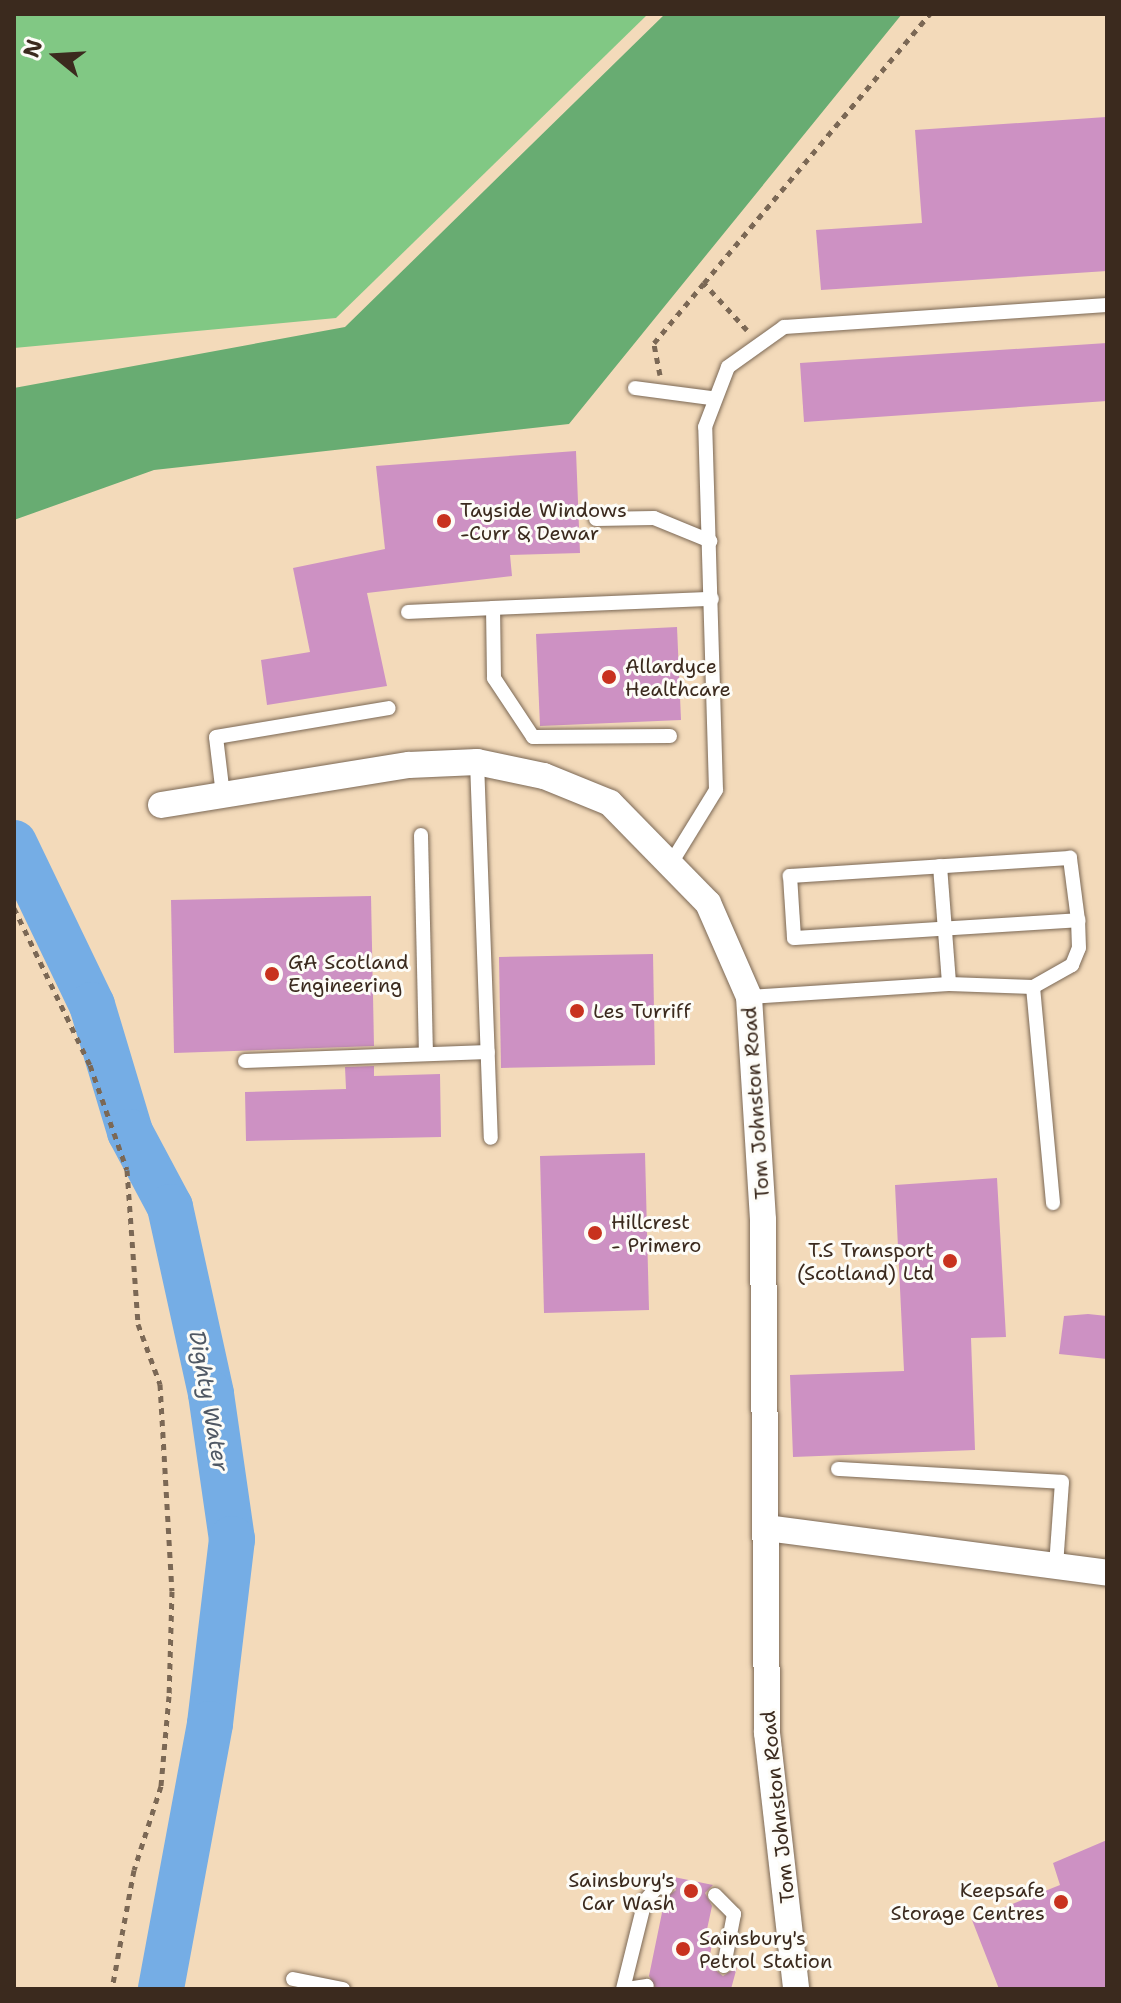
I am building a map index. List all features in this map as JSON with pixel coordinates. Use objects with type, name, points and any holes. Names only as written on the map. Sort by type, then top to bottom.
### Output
[{"type":"street","name":"Tom Johnston Road","points":[[161,805],[409,765],[477,762],[544,776],[610,803],[673,860],[708,903],[749,997],[763,1220],[767,1733],[796,1989]]},
{"type":"street","points":[[767,1528],[1107,1573]]},
{"type":"lane","points":[[673,860],[716,790],[710,541],[711,398],[728,367],[756,340],[784,327],[1107,305]]},
{"type":"lane","points":[[635,388],[711,398]]},
{"type":"lane","points":[[596,519],[654,518],[710,541]]},
{"type":"lane","points":[[408,612],[712,599]]},
{"type":"lane","points":[[493,608],[494,678],[533,737],[670,736]]},
{"type":"lane","points":[[223,795],[216,737],[389,708]]},
{"type":"lane","points":[[477,762],[491,1138]]},
{"type":"lane","points":[[421,835],[426,1054]]},
{"type":"lane","points":[[749,997],[949,984],[1033,987],[1072,965],[1078,920],[1070,858],[790,876],[794,938],[1078,920]]},
{"type":"lane","points":[[940,866],[949,984]]},
{"type":"lane","points":[[1033,987],[1053,1203]]},
{"type":"lane","points":[[245,1061],[488,1052]]},
{"type":"lane","points":[[838,1469],[1062,1482],[1056,1566]]},
{"type":"lane","points":[[647,1986],[625,1989],[645,1901],[657,1887],[666,1888]]},
{"type":"lane","points":[[715,1895],[734,1914],[724,1966]]},
{"type":"lane","points":[[293,1979],[343,1989]]},
{"type":"path","points":[[663,392],[654,343],[930,14]]},
{"type":"path","points":[[704,283],[756,340]]},
{"type":"path","points":[[14,908],[90,1065],[127,1170],[138,1324],[160,1384],[169,1696],[161,1786],[134,1870],[112,1989]]},
{"type":"green space","points":[[14,14],[648,14],[336,318],[14,348]]},
{"type":"green space","points":[[665,14],[902,14],[569,424],[154,470],[14,520],[14,388],[345,327]]},
{"type":"building","points":[[1106,117],[1107,271],[821,290],[816,230],[922,223],[915,130]]},
{"type":"building","points":[[1107,343],[1107,401],[804,422],[800,363]]},
{"type":"building","points":[[576,451],[580,553],[510,555],[512,576],[367,593],[387,686],[267,705],[261,660],[310,652],[293,568],[385,549],[376,466]]},
{"type":"building","name":"Allardyce Healthcare","points":[[677,627],[681,720],[540,726],[536,634]]},
{"type":"building","name":"GA Scotland Engineering","points":[[371,896],[374,1046],[174,1053],[171,900]]},
{"type":"building","name":"Les Turriff","points":[[653,954],[655,1065],[501,1068],[499,957]]},
{"type":"building","points":[[374,1066],[374,1076],[440,1074],[441,1137],[246,1141],[245,1092],[346,1089],[345,1067]]},
{"type":"building","name":"Hillcrest - Primero","points":[[645,1153],[649,1310],[544,1313],[540,1156]]},
{"type":"building","points":[[997,1178],[1006,1337],[971,1338],[975,1450],[793,1457],[790,1375],[904,1371],[895,1185]]},
{"type":"building","points":[[1064,1316],[1107,1316],[1107,1359],[1059,1354]]},
{"type":"building","name":"Keepsafe Storage Centres","points":[[1107,1840],[1107,1989],[999,1989],[972,1920],[1060,1885],[1053,1863]]},
{"type":"building","name":"Sainsbury's Petrol Station","points":[[669,1876],[713,1885],[705,1893],[712,1906],[706,1934],[714,1935],[708,1964],[723,1976],[737,1967],[731,1989],[656,1989],[649,1976],[665,1898],[676,1890]]},
{"type":"waterway","name":"Dighty Water","points":[[14,843],[92,1005],[130,1132],[170,1207],[211,1394],[232,1539],[210,1724],[161,1989]]},
{"type":"place","name":"Tayside Windows -Curr & Dewar","points":[[444,521]]},
{"type":"place","name":"Allardyce Healthcare","points":[[609,677]]},
{"type":"place","name":"GA Scotland Engineering","points":[[272,974]]},
{"type":"place","name":"Les Turriff","points":[[577,1011]]},
{"type":"place","name":"Hillcrest - Primero","points":[[595,1233]]},
{"type":"place","name":"T.S Transport (Scotland) Ltd","points":[[950,1261]]},
{"type":"place","name":"Sainsbury's Car Wash","points":[[691,1891]]},
{"type":"place","name":"Keepsafe Storage Centres","points":[[1061,1902]]},
{"type":"place","name":"Sainsbury's Petrol Station","points":[[683,1949]]}]
